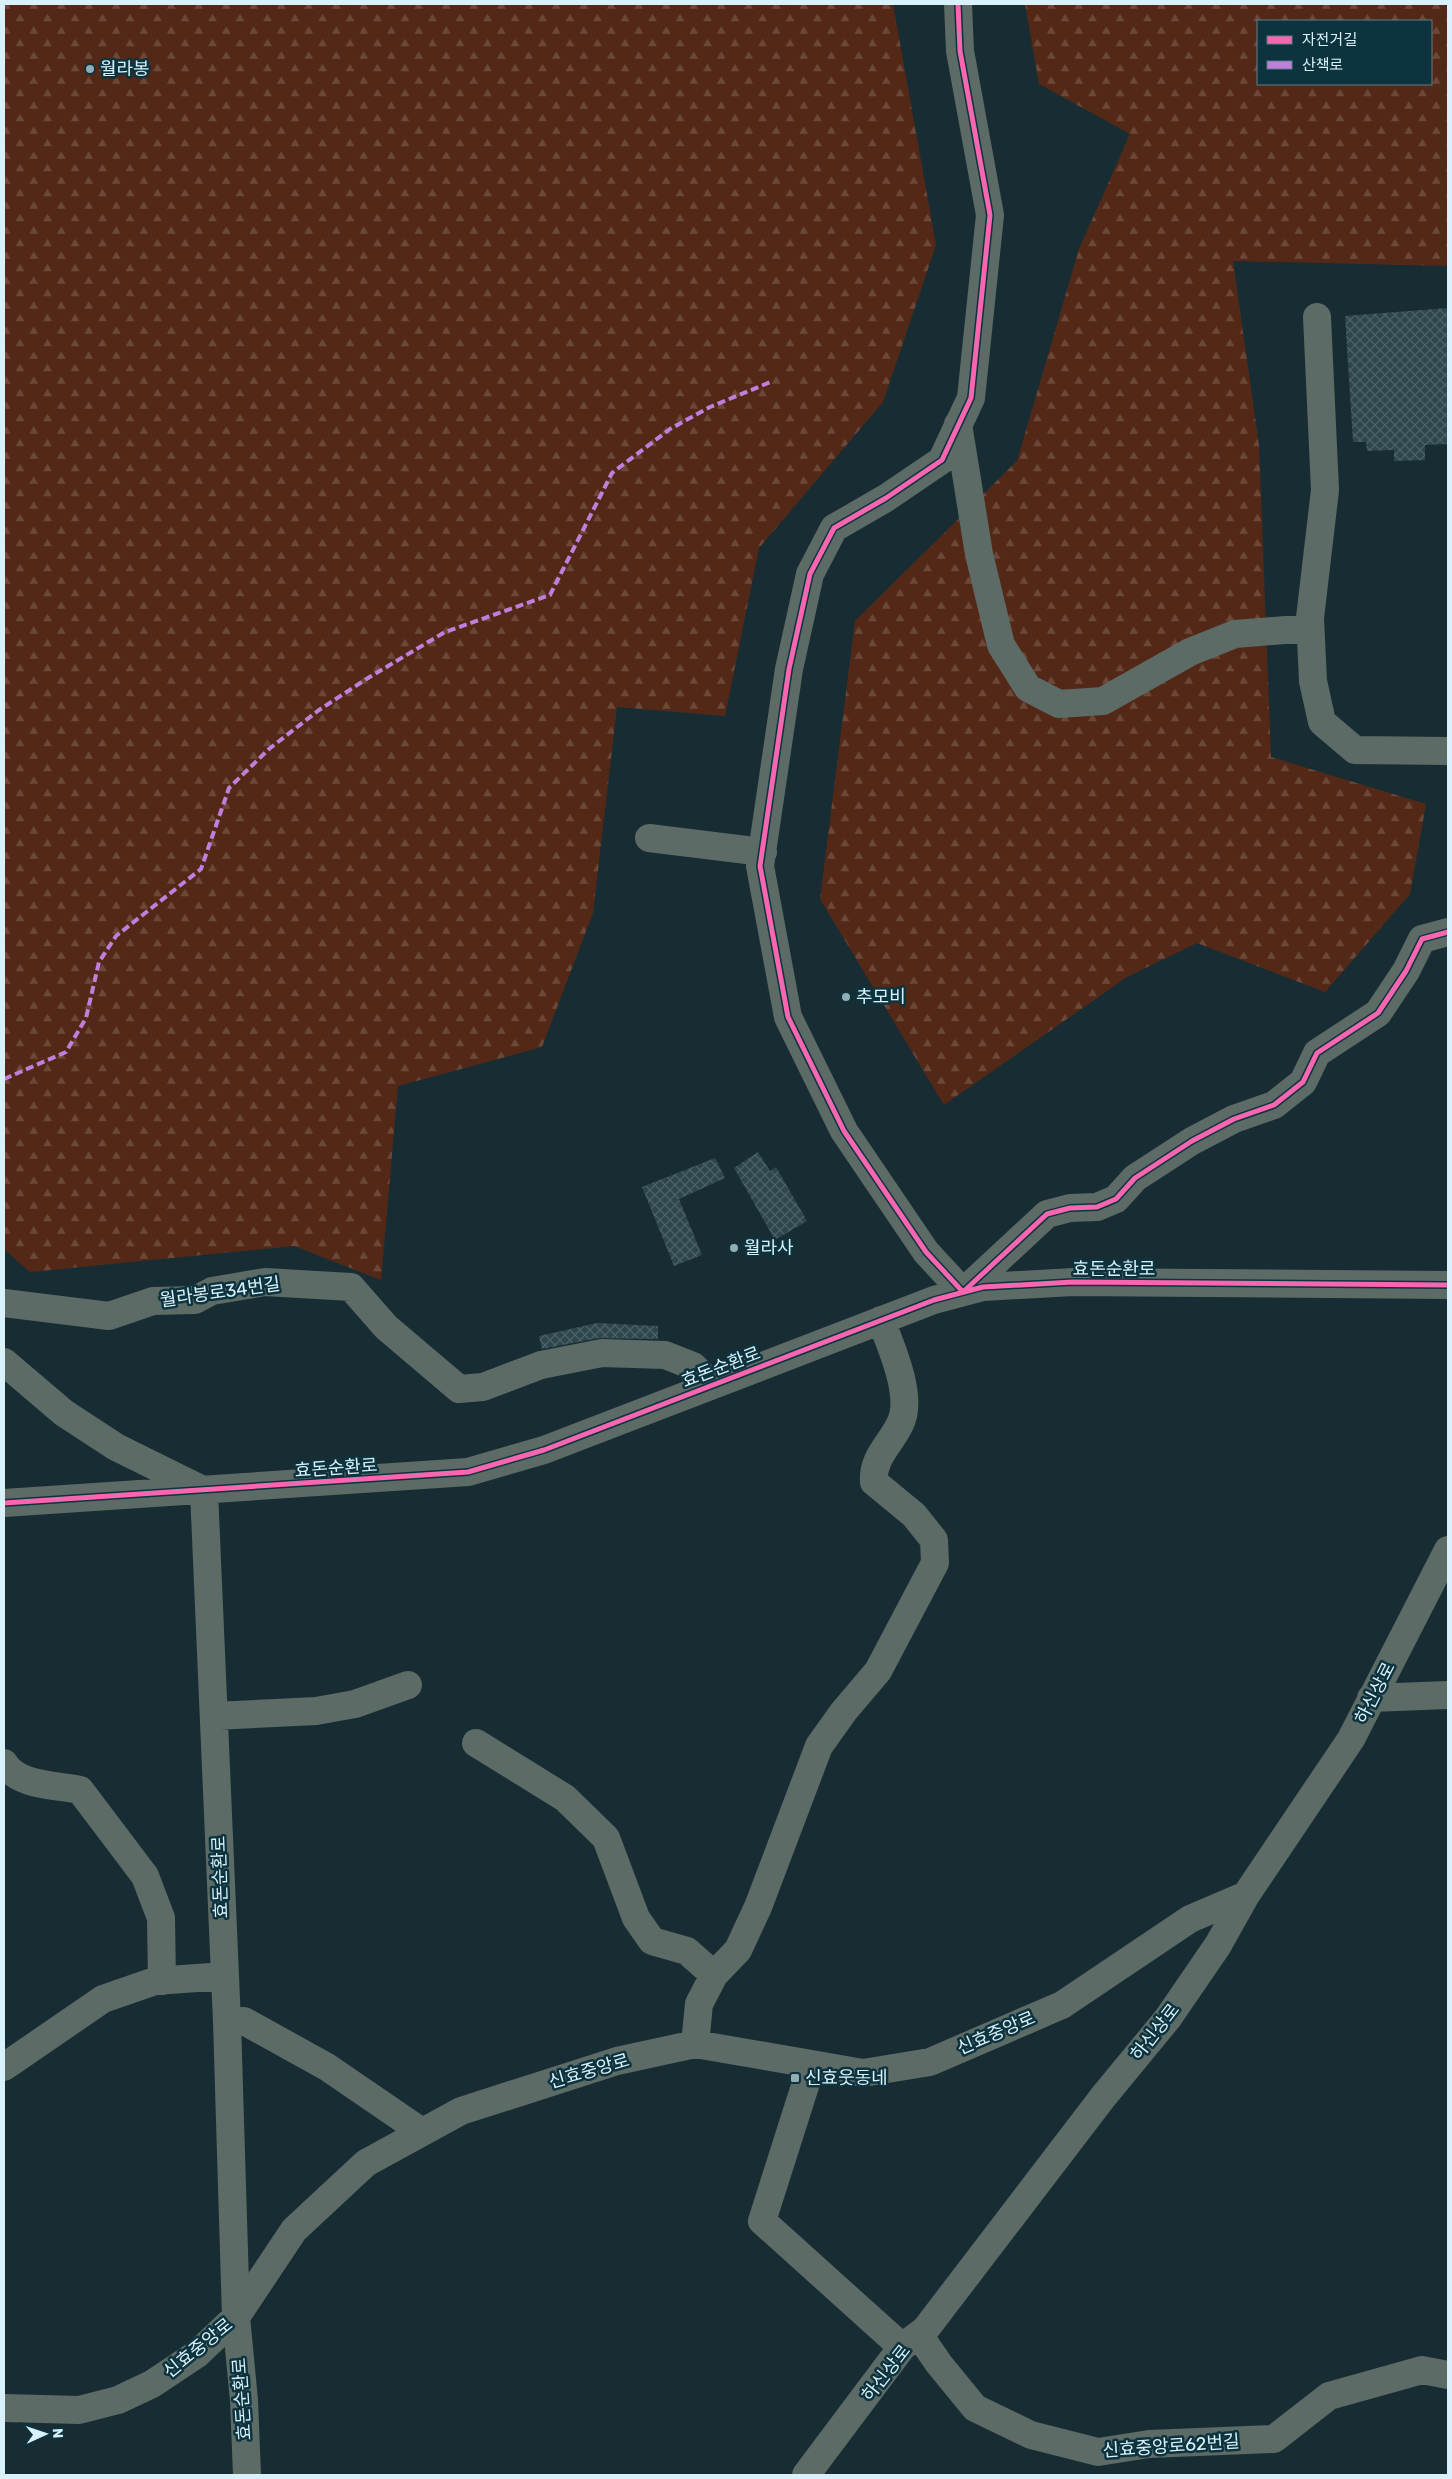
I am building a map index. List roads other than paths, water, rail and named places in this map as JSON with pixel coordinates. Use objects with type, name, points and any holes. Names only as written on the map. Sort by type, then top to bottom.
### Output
[{"type":"street","points":[[958,4],[960,51],[990,215],[971,398],[942,460],[886,498],[834,528],[810,574],[789,669],[760,866],[788,1017],[844,1132],[926,1252],[963,1292],[1046,1214],[1070,1208],[1097,1207],[1116,1199],[1136,1178],[1192,1141],[1234,1119],[1274,1105],[1303,1082],[1317,1052],[1378,1013],[1406,971],[1422,939],[1448,932]]},
{"type":"street","points":[[1317,317],[1325,490],[1310,628],[1313,681],[1322,722],[1355,750],[1448,751]]},
{"type":"street","points":[[958,424],[979,554],[1001,645],[1028,688],[1058,704],[1103,701],[1190,652],[1235,634],[1310,628]]},
{"type":"street","points":[[650,838],[762,852]]},
{"type":"street","name":"월라봉로34번길","points":[[4,1302],[109,1316],[153,1301],[195,1300],[212,1291],[266,1282],[329,1284],[351,1287],[386,1327],[459,1389],[483,1388],[541,1365],[602,1352],[665,1355],[693,1366],[712,1385]]},
{"type":"street","name":"효돈순환로","points":[[4,1503],[468,1472],[544,1450],[934,1300],[983,1287],[1073,1282],[1448,1286]]},
{"type":"street","points":[[695,2044],[699,2004],[714,1975],[738,1950],[758,1907],[819,1746],[844,1711],[878,1672],[935,1564],[934,1540],[914,1515],[874,1482],[873,1469],[901,1423],[904,1402],[898,1365],[882,1320]]},
{"type":"street","points":[[4,1362],[64,1413],[116,1447],[204,1491]]},
{"type":"street","name":"효돈순환로","points":[[204,1491],[227,2022],[236,2318],[244,2400],[247,2475]]},
{"type":"street","name":"하신상로","points":[[806,2475],[910,2341],[931,2322],[1103,2096],[1168,2018],[1218,1945],[1246,1895],[1352,1739],[1448,1550]]},
{"type":"street","points":[[214,1716],[316,1711],[355,1704],[408,1685]]},
{"type":"street","points":[[1372,1698],[1448,1695]]},
{"type":"street","points":[[476,1743],[565,1798],[606,1838],[636,1918],[652,1941],[687,1952],[714,1975]]},
{"type":"street","points":[[4,1763],[7,1768],[21,1778],[80,1790],[145,1876],[161,1918],[162,1981]]},
{"type":"street","name":"신효중앙로","points":[[4,2408],[79,2410],[118,2400],[152,2384],[197,2354],[236,2318],[294,2230],[366,2163],[470,2108],[617,2061],[695,2044],[863,2073],[930,2062],[1062,2005],[1190,1918],[1246,1895]]},
{"type":"street","points":[[4,2067],[103,1999],[162,1981],[225,1976]]},
{"type":"street","points":[[227,2022],[244,2022],[327,2067],[422,2132]]},
{"type":"street","name":"신효중앙로62번길","points":[[812,2064],[762,2221],[939,2364],[975,2408],[1031,2435],[1098,2452],[1150,2444],[1274,2439],[1329,2396],[1422,2370],[1448,2375]]},
{"type":"place","name":"월라봉","points":[[90,69]]},
{"type":"place","name":"추모비","points":[[846,997]]},
{"type":"place","name":"월라사","points":[[734,1248]]},
{"type":"place","name":"신효웃동네","points":[[795,2078]]}]
